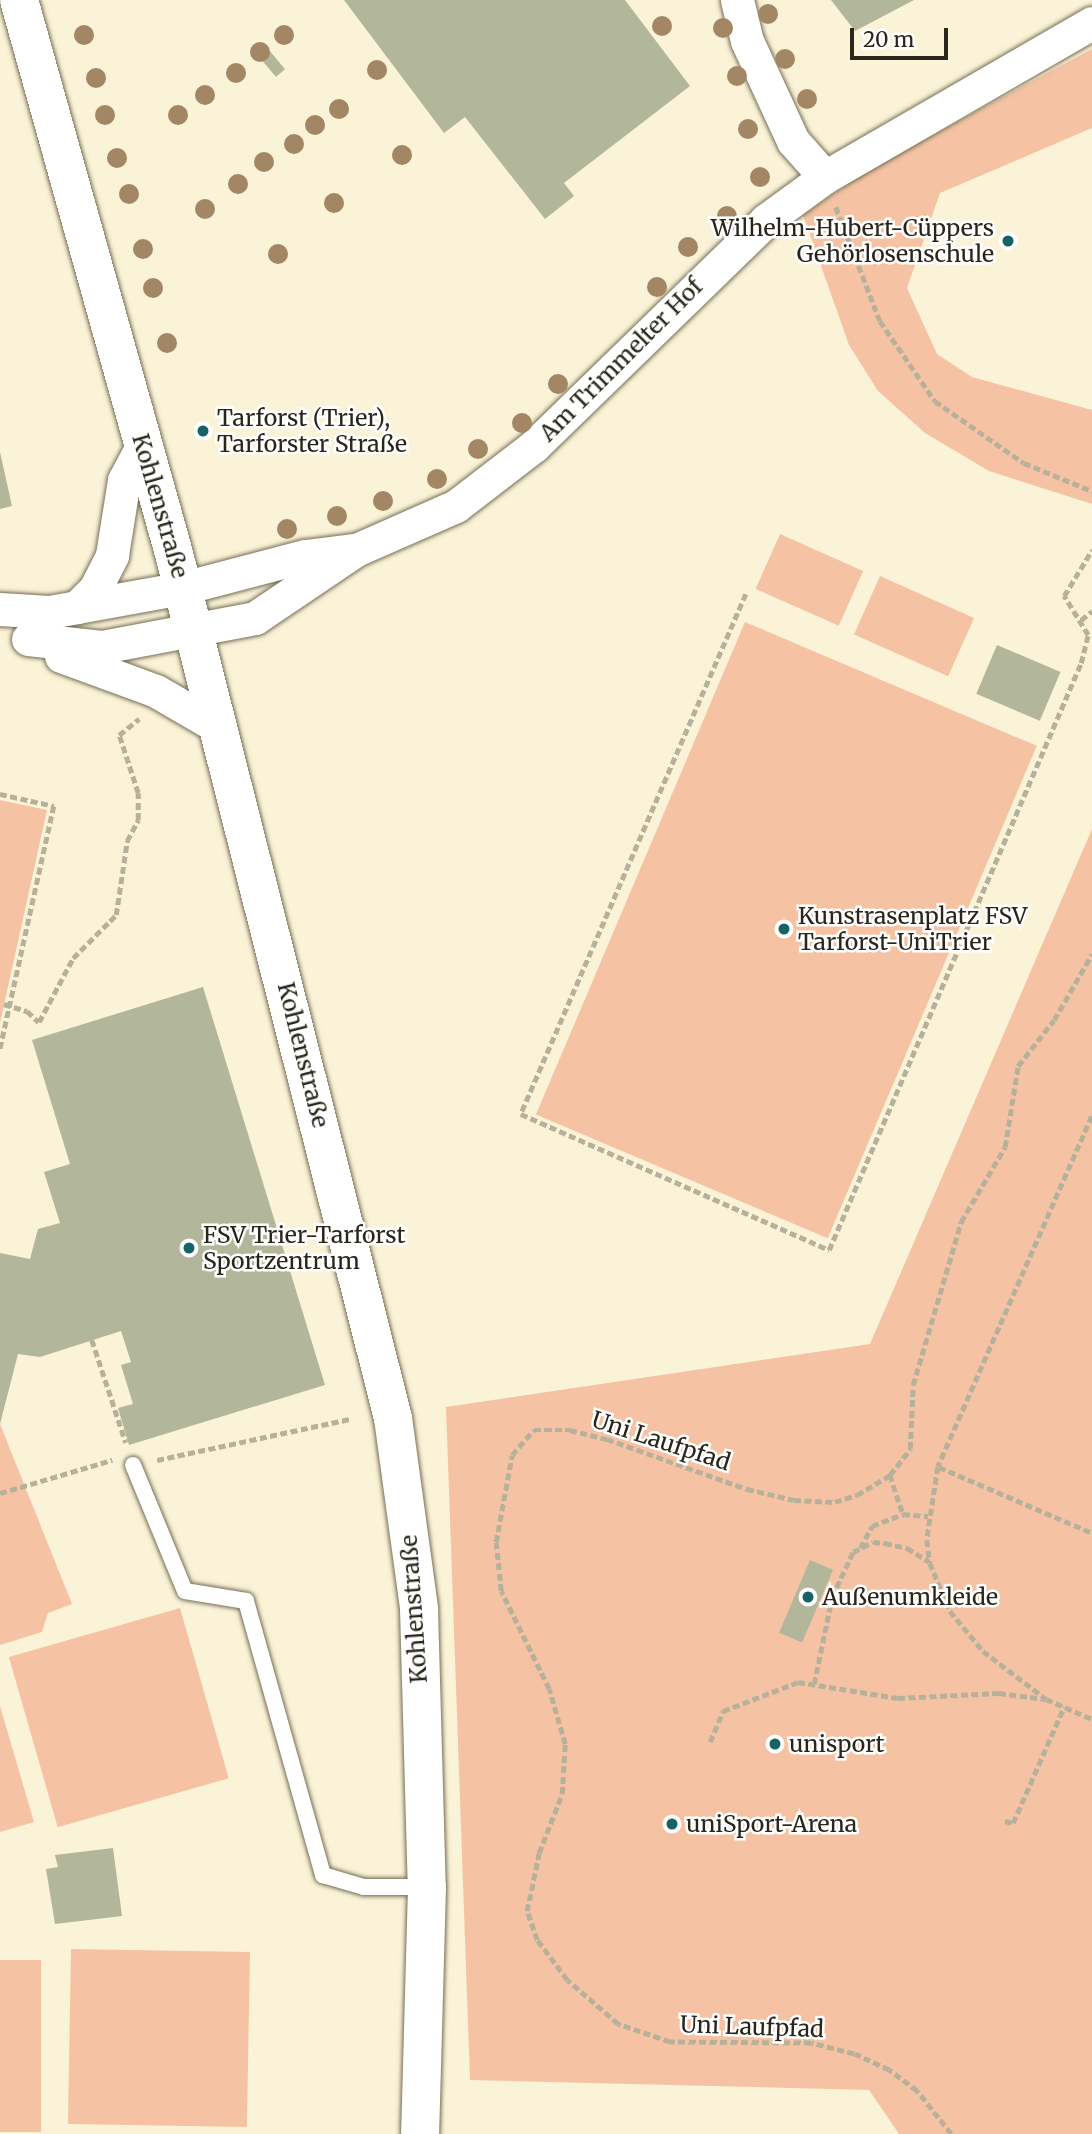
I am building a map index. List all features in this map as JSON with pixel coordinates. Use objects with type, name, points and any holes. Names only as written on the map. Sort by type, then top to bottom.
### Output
[{"type":"main road","name":"Kohlenstraße","points":[[19,0],[183,588],[393,1418],[419,1609],[427,1887],[420,2134]]},
{"type":"street","points":[[737,0],[747,41],[793,141],[825,177]]},
{"type":"street","name":"Am Trimmelter Hof","points":[[28,639],[102,647],[255,618],[356,550],[456,506],[514,463],[713,268],[766,220],[825,177],[1092,23]]},
{"type":"street","points":[[77,607],[95,589],[112,555],[124,481],[143,444]]},
{"type":"street","name":"Am Trimmelter Hof","points":[[0,609],[49,612],[183,588],[255,567],[356,550]]},
{"type":"street","points":[[0,618],[28,639],[71,661],[156,691],[218,727]]},
{"type":"lane","points":[[131,1460],[185,1591],[246,1601],[323,1875],[365,1887],[427,1887]]},
{"type":"path","points":[[825,177],[880,321],[935,401],[1024,463],[1092,491]]},
{"type":"path","points":[[746,594],[521,1114],[828,1250],[1082,663],[1088,635],[1064,596],[1092,550]]},
{"type":"path","points":[[1081,620],[1092,611]]},
{"type":"path","points":[[7,1005],[27,1011],[39,1022],[73,958],[116,915],[127,841],[138,820],[138,793],[119,735],[137,723]]},
{"type":"path","points":[[0,794],[54,806],[7,1005],[0,1050]]},
{"type":"path","name":"Uni Laufpfad","points":[[951,2134],[917,2091],[889,2070],[854,2054],[811,2043],[670,2042],[618,2024],[566,1980],[537,1940],[527,1911],[539,1853],[562,1794],[565,1744],[549,1689],[525,1646],[496,1572],[499,1514],[512,1455],[534,1430],[570,1430],[607,1439],[747,1489],[794,1500],[835,1502],[857,1495],[890,1475],[910,1449],[913,1385],[961,1222],[1005,1147],[1018,1066],[1054,1020],[1092,954]]},
{"type":"path","points":[[1092,1116],[938,1467],[928,1516],[930,1563],[950,1611],[967,1634],[1046,1699],[1092,1718]]},
{"type":"path","points":[[92,1340],[131,1460]]},
{"type":"path","points":[[0,1493],[131,1460],[350,1419]]},
{"type":"path","points":[[938,1467],[1092,1533]]},
{"type":"path","points":[[890,1475],[903,1514]]},
{"type":"path","points":[[814,1684],[832,1597],[848,1558],[860,1548],[872,1526],[903,1514],[928,1516]]},
{"type":"path","points":[[860,1548],[885,1543],[907,1548],[930,1563]]},
{"type":"path","points":[[710,1742],[723,1711],[798,1682],[898,1698],[999,1693],[1046,1699]]},
{"type":"path","points":[[1005,1821],[1013,1824],[1064,1707]]},
{"type":"shaded area","points":[[1092,49],[1092,128],[940,193],[907,288],[937,354],[972,377],[1092,410],[1092,504],[989,471],[925,433],[878,391],[849,345],[803,215],[870,169]]},
{"type":"shaded area","points":[[780,534],[863,571],[839,626],[756,589]]},
{"type":"shaded area","points":[[880,576],[974,618],[948,676],[854,634]]},
{"type":"shaded area","name":"Kunstrasenplatz FSV Tarforst-UniTrier","points":[[745,622],[1037,746],[828,1238],[536,1114]]},
{"type":"shaded area","points":[[0,800],[47,810],[0,1023]]},
{"type":"shaded area","name":"unisport","points":[[1092,829],[1092,2134],[899,2134],[869,2090],[470,2080],[446,1407],[870,1344]]},
{"type":"shaded area","points":[[0,1424],[72,1604],[48,1613],[42,1632],[0,1645]]},
{"type":"shaded area","points":[[180,1608],[229,1778],[58,1827],[9,1657]]},
{"type":"shaded area","points":[[0,1706],[34,1822],[0,1832]]},
{"type":"shaded area","points":[[71,1949],[250,1952],[247,2127],[68,2124]]},
{"type":"shaded area","points":[[0,1960],[41,1960],[41,2132],[0,2132]]},
{"type":"building","points":[[344,0],[625,0],[690,86],[564,183],[574,196],[545,219],[465,117],[444,133]]},
{"type":"building","points":[[831,0],[914,0],[855,31]]},
{"type":"building","points":[[269,50],[285,69],[276,77],[260,58]]},
{"type":"building","points":[[0,452],[12,506],[0,509]]},
{"type":"building","points":[[997,645],[1061,672],[1040,721],[976,694]]},
{"type":"building","name":"FSV Trier-Tarforst Sportzentrum","points":[[203,987],[325,1385],[129,1445],[118,1408],[133,1404],[121,1365],[131,1362],[121,1331],[40,1357],[18,1354],[0,1424],[0,1253],[30,1259],[38,1229],[60,1223],[44,1172],[70,1164],[32,1040]]},
{"type":"building","name":"Außenumkleide","points":[[810,1560],[833,1570],[802,1642],[779,1633]]},
{"type":"building","points":[[113,1848],[122,1916],[55,1924],[46,1869],[58,1867],[55,1855]]},
{"type":"place","name":"Wilhelm-Hubert-Cüppers Gehörlosenschule","points":[[1008,241]]},
{"type":"place","name":"Tarforst (Trier), Tarforster Straße","points":[[203,431]]},
{"type":"place","name":"Kunstrasenplatz FSV Tarforst-UniTrier","points":[[784,929]]},
{"type":"place","name":"FSV Trier-Tarforst Sportzentrum","points":[[189,1248]]},
{"type":"place","name":"Außenumkleide","points":[[808,1597]]},
{"type":"place","name":"unisport","points":[[775,1744]]},
{"type":"place","name":"uniSport-Arena","points":[[672,1824]]}]
